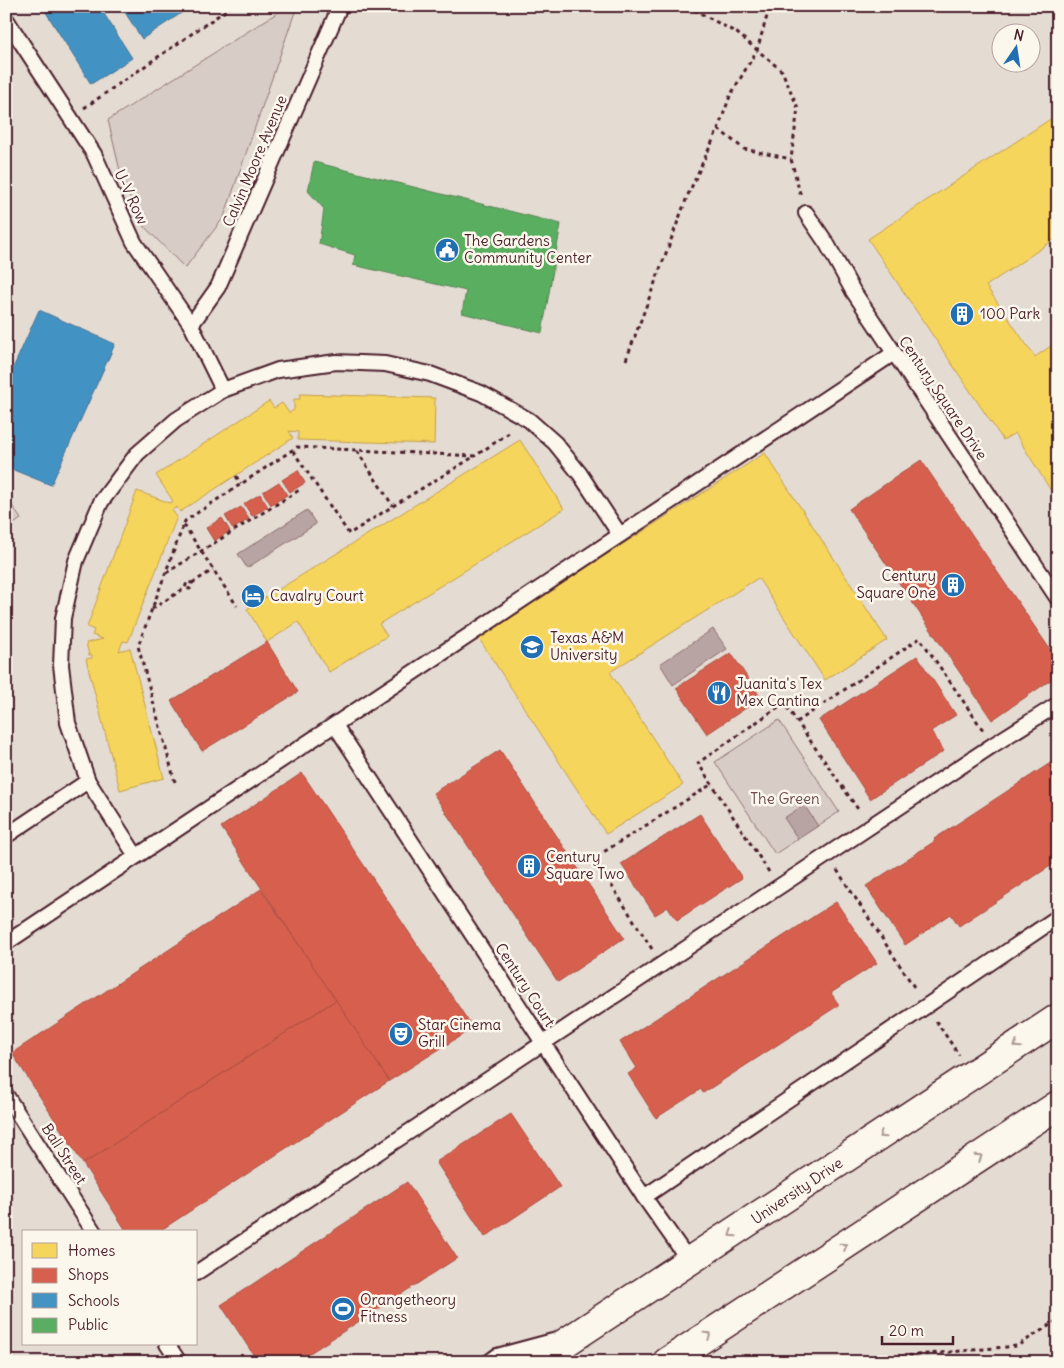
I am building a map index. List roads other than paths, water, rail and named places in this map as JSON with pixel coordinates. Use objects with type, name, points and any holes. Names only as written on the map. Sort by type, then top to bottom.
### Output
[{"type":"main road","name":"University Drive","points":[[536,1362],[1058,1018]]},
{"type":"main road","points":[[667,1362],[1058,1105]]},
{"type":"lane","name":"Calvin Moore Avenue","points":[[191,325],[218,286],[340,6]]},
{"type":"lane","name":"U-V Row","points":[[6,19],[94,154],[134,242],[191,325],[223,390]]},
{"type":"lane","name":"Century Square Drive","points":[[806,213],[853,291],[1058,599]]},
{"type":"lane","points":[[6,943],[894,353]]},
{"type":"lane","points":[[136,856],[88,781],[68,723],[61,665],[63,618],[76,561],[101,502],[138,454],[176,420],[223,390],[278,370],[336,362],[385,364],[430,374],[481,393],[529,420],[555,443],[580,474],[620,535]]},
{"type":"lane","points":[[198,1272],[870,826],[1058,704]]},
{"type":"lane","name":"Century Court","points":[[335,725],[644,1197],[690,1262]]},
{"type":"lane","points":[[6,836],[88,781]]},
{"type":"lane","points":[[644,1197],[1058,917]]},
{"type":"lane","name":"Ball Street","points":[[6,1095],[93,1230]]},
{"type":"lane","points":[[489,1362],[497,1356],[578,1335]]},
{"type":"lane","points":[[168,1346],[179,1362]]},
{"type":"place","name":"The Gardens Community Center","points":[[447,250]]},
{"type":"place","name":"100 Park","points":[[962,314]]},
{"type":"place","name":"Century Square One","points":[[953,585]]},
{"type":"place","name":"Cavalry Court","points":[[253,596]]},
{"type":"place","name":"Texas A&M University","points":[[532,647]]},
{"type":"place","name":"Juanita's Tex Mex Cantina","points":[[719,693]]},
{"type":"place","name":"Century Square Two","points":[[529,866]]},
{"type":"place","name":"Star Cinema Grill","points":[[401,1034]]},
{"type":"place","name":"Orangetheory Fitness","points":[[343,1309]]},
{"type":"park label","name":"The Green","points":[[785,799]]}]
